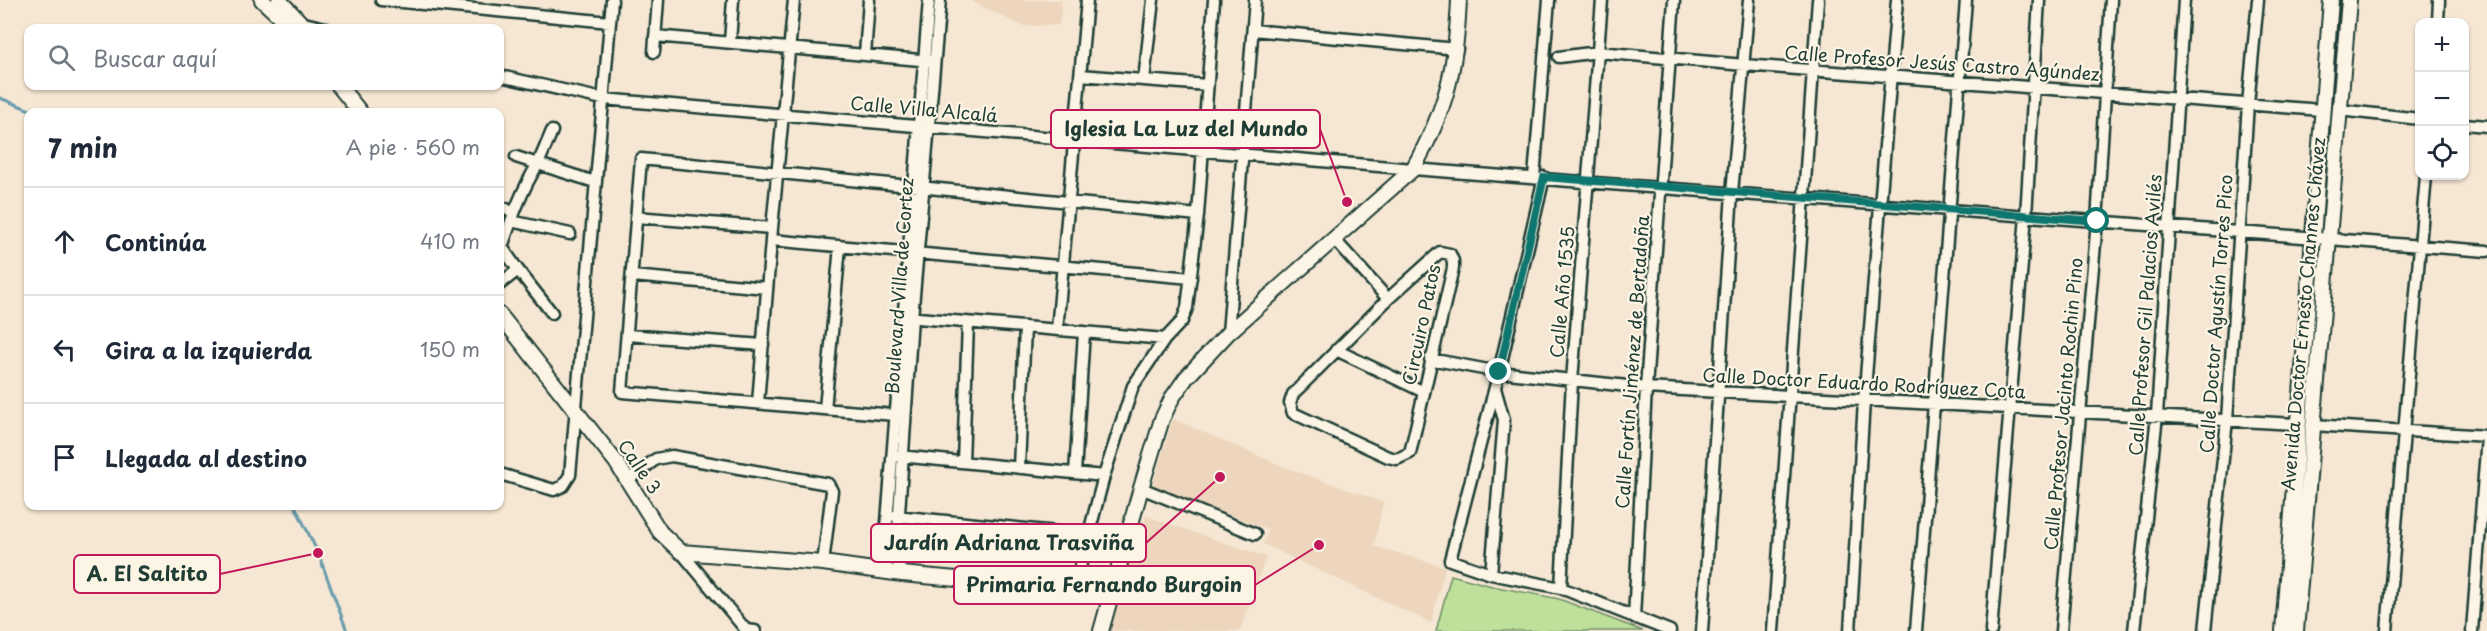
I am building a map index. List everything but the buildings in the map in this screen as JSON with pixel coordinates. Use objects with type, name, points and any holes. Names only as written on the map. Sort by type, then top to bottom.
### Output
[{"type":"street","points":[[262,0],[295,24]]},
{"type":"street","points":[[279,0],[297,24]]},
{"type":"street","points":[[381,0],[610,22]]},
{"type":"street","points":[[504,475],[525,479],[547,489],[559,489],[570,475],[612,0]]},
{"type":"street","points":[[654,52],[658,0]]},
{"type":"street","points":[[730,42],[733,0]]},
{"type":"street","points":[[758,403],[794,0]]},
{"type":"street","points":[[865,55],[869,0]]},
{"type":"street","name":"Boulevard Villa de Cortez","points":[[929,0],[930,60]]},
{"type":"street","name":"Boulevard Villa de Cortez","points":[[896,573],[885,565],[884,559],[894,516],[912,252],[930,60],[940,0]]},
{"type":"street","points":[[1057,330],[1087,0]]},
{"type":"street","points":[[1144,80],[1153,0]]},
{"type":"street","points":[[1074,590],[1104,476],[1133,386],[1185,314],[1198,215],[1214,0]]},
{"type":"street","points":[[1228,333],[1255,0]]},
{"type":"street","points":[[1101,631],[1162,419],[1172,398],[1186,378],[1228,333],[1413,169],[1430,139],[1451,81],[1457,50],[1460,0]]},
{"type":"street","points":[[1549,0],[1539,177],[1499,372],[1450,560],[1491,574],[1561,588],[1670,631]]},
{"type":"street","name":"Calle Año 1535","points":[[1561,588],[1572,381],[1602,0]]},
{"type":"street","name":"Calle Fortín Jiménez de Bertadoña","points":[[1634,618],[1646,388],[1674,0]]},
{"type":"street","points":[[1702,631],[1717,393],[1749,0]]},
{"type":"street","points":[[1773,631],[1818,0]]},
{"type":"street","points":[[1850,631],[1864,401],[1897,0]]},
{"type":"street","points":[[1916,631],[1966,0]]},
{"type":"street","points":[[1991,631],[2025,216],[2039,0]]},
{"type":"street","name":"Calle Profesor Jacinto Rochin Pino","points":[[2061,631],[2097,221],[2111,0]]},
{"type":"street","name":"Calle Profesor Gil Palacios Avilés","points":[[2134,631],[2157,415],[2184,0]]},
{"type":"street","name":"Calle Doctor Agustín Torres Pico","points":[[2205,631],[2227,420],[2248,104],[2258,0]]},
{"type":"street","name":"Avenida Doctor Ernesto Channes Chávez","points":[[2296,631],[2313,425],[2321,237],[2322,110],[2331,0]]},
{"type":"street","name":"Avenida Doctor Ernesto Channes Chávez","points":[[2283,631],[2297,424],[2339,110],[2349,0]]},
{"type":"street","points":[[2438,18],[2439,0]]},
{"type":"street","points":[[1253,30],[1457,50]]},
{"type":"street","points":[[655,36],[930,60]]},
{"type":"street","name":"Calle Profesor Jesús Castro Agúndez","points":[[1559,57],[1598,52],[1744,66],[1890,75],[2322,110]]},
{"type":"street","points":[[1080,75],[1207,85]]},
{"type":"street","name":"Calle Villa Alcalá","points":[[504,77],[603,99],[1413,169],[2487,250]]},
{"type":"street","points":[[342,90],[357,108]]},
{"type":"street","points":[[2339,110],[2415,118]]},
{"type":"street","points":[[2469,124],[2487,126]]},
{"type":"street","points":[[504,242],[530,176],[538,164],[552,130]]},
{"type":"street","points":[[516,157],[595,182]]},
{"type":"street","points":[[895,415],[622,392],[641,159],[918,189],[1198,215]]},
{"type":"street","points":[[2387,631],[2426,180]]},
{"type":"street","points":[[504,209],[513,217],[570,234]]},
{"type":"street","points":[[636,217],[772,234],[840,246],[1191,278]]},
{"type":"street","points":[[1334,239],[1388,299]]},
{"type":"street","points":[[825,409],[840,246]]},
{"type":"street","points":[[504,250],[552,313]]},
{"type":"street","name":"Circuiro Patos","points":[[1445,252],[1450,254],[1453,268],[1430,359],[1410,453],[1397,459],[1388,457],[1293,413],[1290,403],[1293,394],[1336,350],[1437,254],[1445,252]]},
{"type":"street","points":[[504,281],[518,270]]},
{"type":"street","points":[[632,276],[767,288]]},
{"type":"street","points":[[907,317],[1165,339]]},
{"type":"street","name":"Boulevard Villa de Cortez","points":[[898,456],[895,415],[907,317]]},
{"type":"street","name":"Calle 3","points":[[504,320],[628,480],[660,532],[681,552],[746,630],[755,631]]},
{"type":"street","points":[[963,462],[968,323]]},
{"type":"street","points":[[1019,468],[1025,327]]},
{"type":"street","points":[[1075,473],[1083,332]]},
{"type":"street","points":[[627,335],[763,345]]},
{"type":"street","points":[[1336,350],[1424,392]]},
{"type":"street","name":"Calle Doctor Eduardo Rodríguez Cota","points":[[1430,359],[1499,372],[1646,388],[2297,424]]},
{"type":"street","points":[[1491,574],[1504,420],[1503,409],[1495,388]]},
{"type":"street","points":[[2313,425],[2487,437],[2472,631]]},
{"type":"street","points":[[628,480],[656,459],[672,456],[828,484],[832,491],[823,563]]},
{"type":"street","points":[[898,456],[1104,476]]},
{"type":"street","points":[[1141,488],[1255,534]]},
{"type":"street","points":[[894,516],[1088,535]]},
{"type":"street","points":[[681,552],[823,563],[896,573],[1111,593]]},
{"type":"shaded area","points":[[974,0],[1062,0],[1059,25],[1022,26],[973,2]]},
{"type":"shaded area","points":[[1173,419],[1287,468],[1383,502],[1374,546],[1445,567],[1431,623],[1263,544],[1268,529],[1152,487]]},
{"type":"shaded area","points":[[1146,516],[1266,557],[1240,631],[1106,631]]},
{"type":"green space","points":[[1451,575],[1492,586],[1559,599],[1643,631],[1436,631]]},
{"type":"waterway","points":[[0,98],[25,108]]},
{"type":"waterway","points":[[297,510],[318,553],[347,631]]},
{"type":"place","name":"Iglesia La Luz del Mundo","points":[[1347,202]]},
{"type":"place","name":"Jardín Adriana Trasviña","points":[[1220,477]]},
{"type":"place","name":"Primaria Fernando Burgoin","points":[[1319,545]]},
{"type":"place","name":"A. El Saltito","points":[[318,553]]},
{"type":"route","points":[[1499,372],[1544,177],[2097,221]]}]
